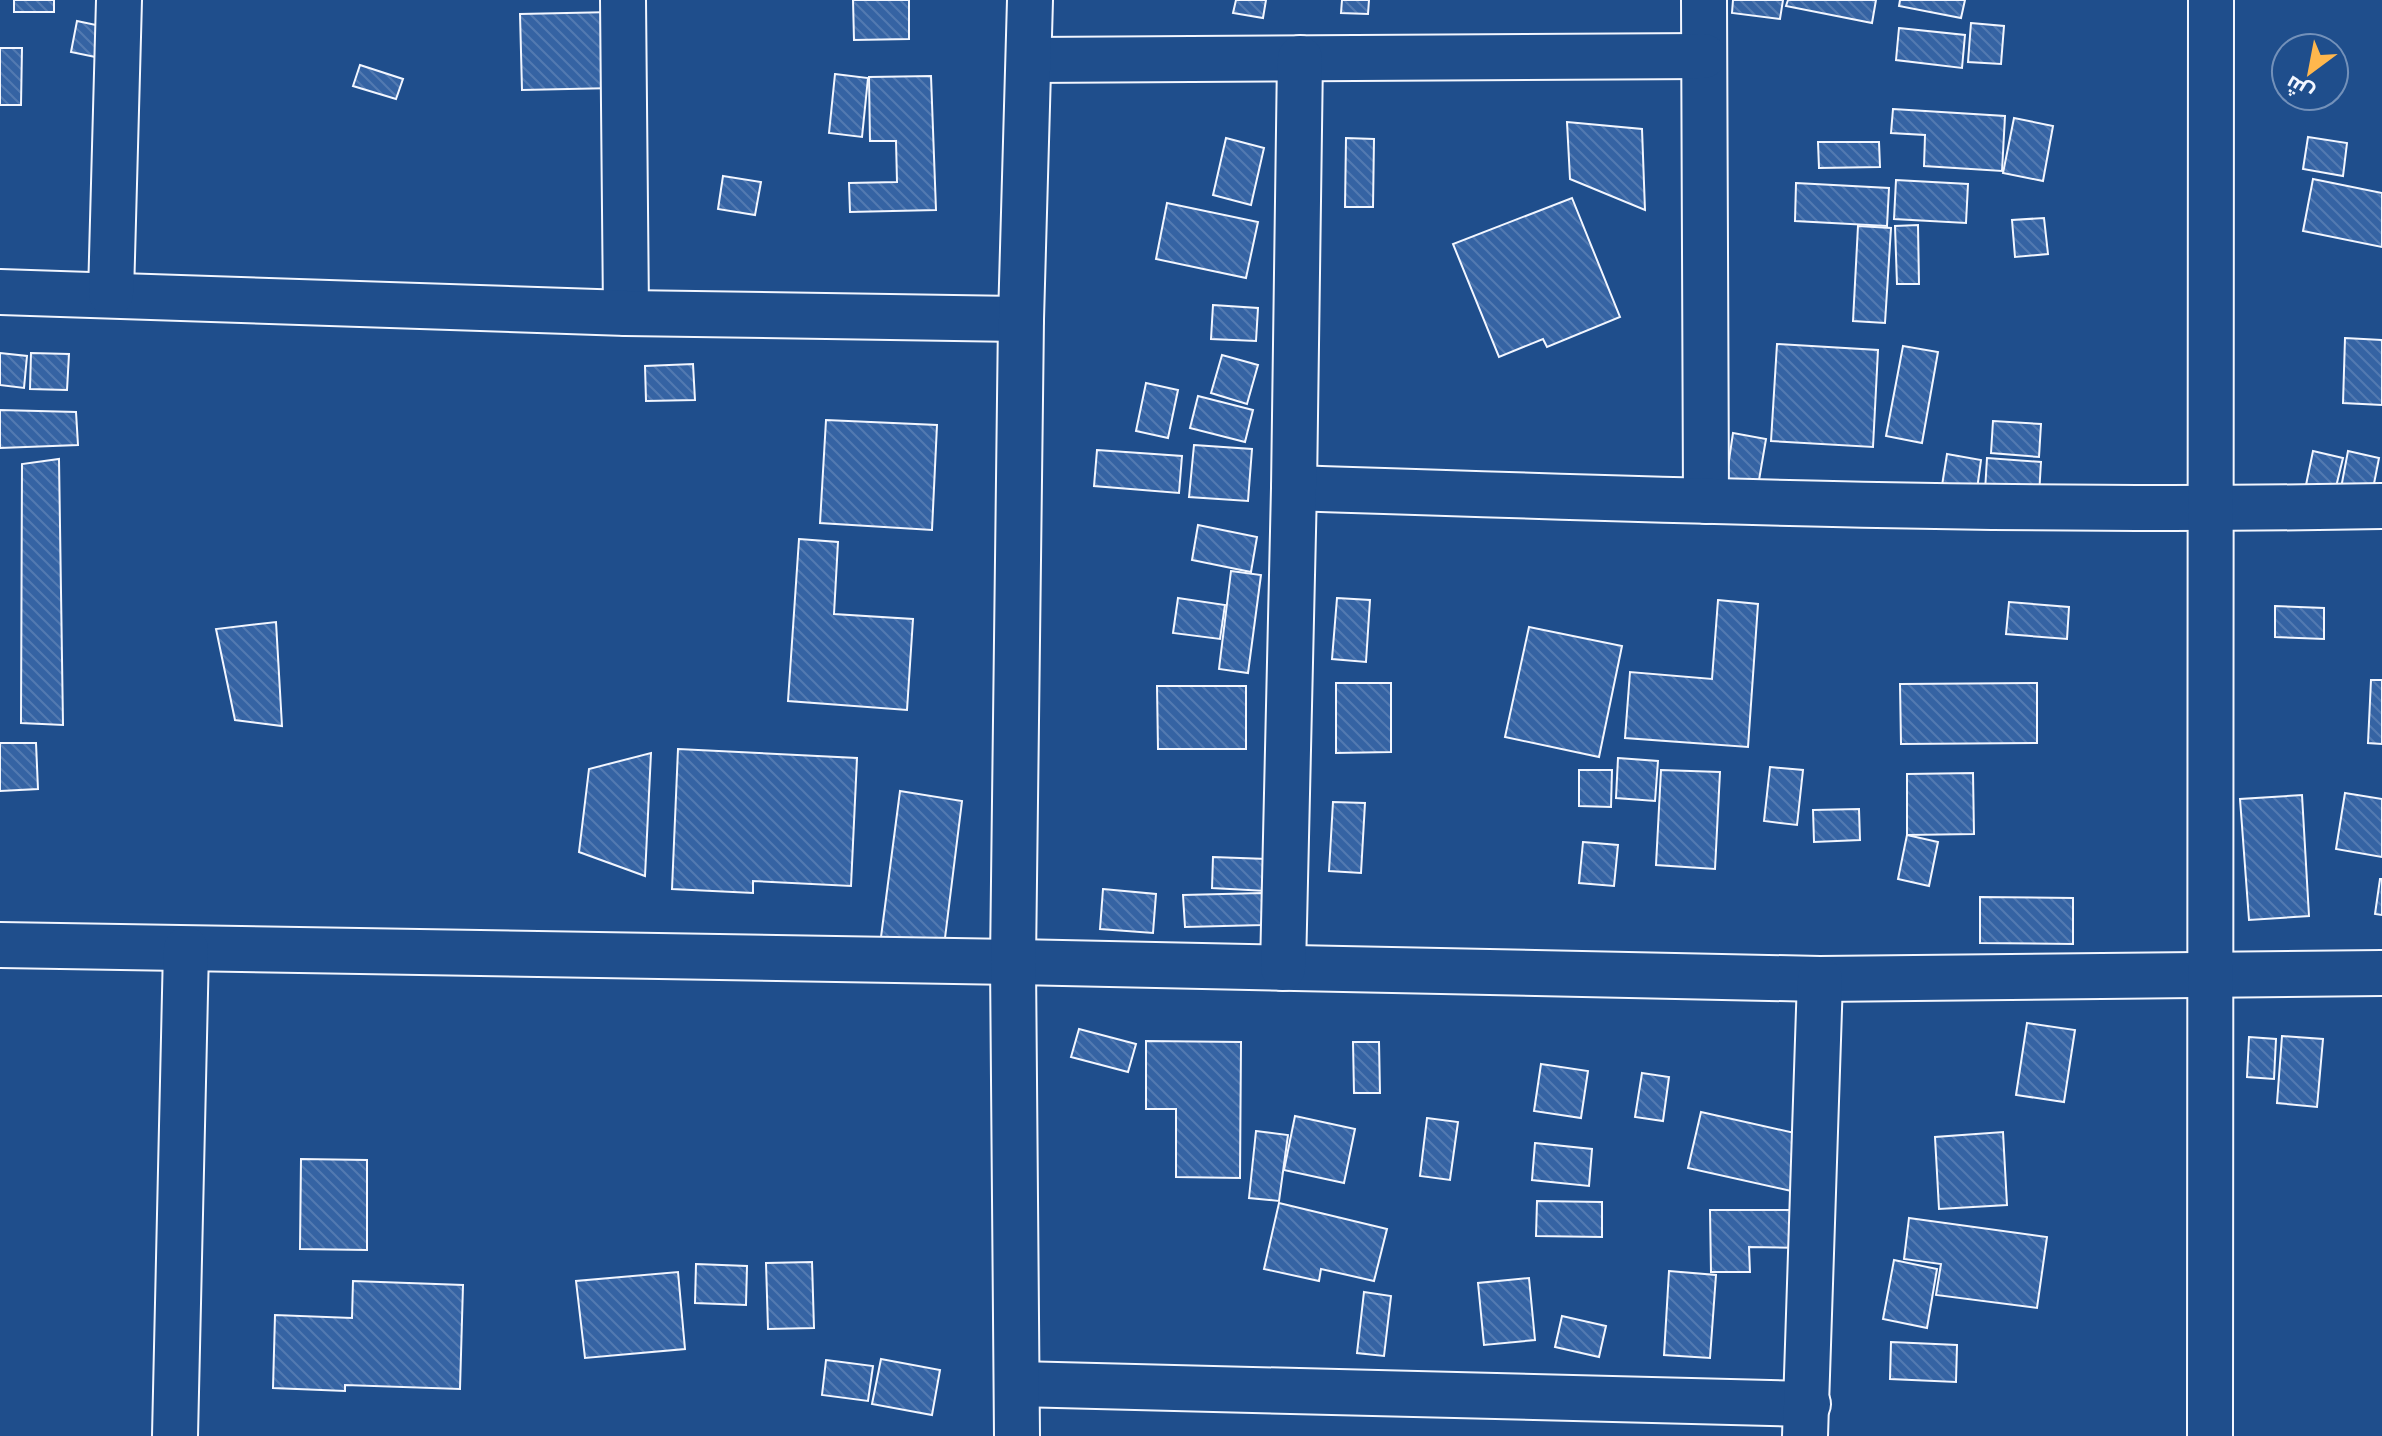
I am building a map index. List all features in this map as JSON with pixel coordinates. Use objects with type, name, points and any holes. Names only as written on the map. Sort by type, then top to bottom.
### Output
[{"type":"street","points":[[111,294],[119,0]]},
{"type":"street","points":[[623,0],[626,313]]},
{"type":"street","points":[[1017,1436],[1013,962],[1021,319],[1030,0]]},
{"type":"street","points":[[1704,0],[1706,501]]},
{"type":"street","points":[[2210,1436],[2211,0]]},
{"type":"street","points":[[1030,60],[1704,56]]},
{"type":"street","points":[[1283,968],[1300,58]]},
{"type":"street","points":[[0,292],[626,313],[1021,319]]},
{"type":"street","points":[[1294,488],[1706,501],[2211,509],[2382,506]]},
{"type":"street","points":[[0,945],[1820,979],[2382,973]]},
{"type":"street","points":[[175,1436],[186,949]]},
{"type":"street","points":[[1018,1384],[1806,1420],[1820,979]]},
{"type":"building","points":[[14,0],[54,0],[54,12],[14,12]]},
{"type":"building","points":[[853,0],[909,0],[909,39],[854,40]]},
{"type":"building","points":[[1236,0],[1266,0],[1263,18],[1233,13]]},
{"type":"building","points":[[1342,0],[1369,0],[1368,14],[1341,13]]},
{"type":"building","points":[[1733,0],[1783,0],[1780,19],[1732,13]]},
{"type":"building","points":[[1788,0],[1876,0],[1872,23],[1786,6]]},
{"type":"building","points":[[1900,0],[1965,0],[1961,18],[1899,6]]},
{"type":"building","points":[[613,12],[615,88],[522,90],[520,14]]},
{"type":"building","points":[[77,21],[115,29],[110,60],[71,52]]},
{"type":"building","points":[[1971,23],[2004,26],[2001,64],[1968,62]]},
{"type":"building","points":[[1899,28],[1965,35],[1962,68],[1896,60]]},
{"type":"building","points":[[0,48],[22,48],[21,105],[0,105]]},
{"type":"building","points":[[360,65],[403,79],[396,99],[353,86]]},
{"type":"building","points":[[835,74],[868,78],[862,137],[829,133]]},
{"type":"building","points":[[931,76],[936,210],[850,212],[849,183],[897,182],[896,141],[870,141],[869,77]]},
{"type":"building","points":[[1893,109],[2005,116],[2002,171],[1924,166],[1925,135],[1891,133]]},
{"type":"building","points":[[2014,118],[2053,126],[2043,181],[2003,173]]},
{"type":"building","points":[[1567,122],[1642,129],[1645,210],[1570,179]]},
{"type":"building","points":[[2308,137],[2347,143],[2343,176],[2303,169]]},
{"type":"building","points":[[1226,138],[1264,148],[1251,205],[1213,195]]},
{"type":"building","points":[[1346,138],[1374,139],[1373,207],[1345,207]]},
{"type":"building","points":[[1818,142],[1879,142],[1880,167],[1819,168]]},
{"type":"building","points":[[723,176],[761,182],[755,215],[718,209]]},
{"type":"building","points":[[2313,179],[2382,193],[2382,247],[2303,231]]},
{"type":"building","points":[[1896,180],[1968,184],[1966,223],[1894,219]]},
{"type":"building","points":[[1796,183],[1889,188],[1887,226],[1795,221]]},
{"type":"building","points":[[1572,198],[1620,317],[1547,347],[1543,339],[1499,357],[1453,244]]},
{"type":"building","points":[[1167,203],[1258,222],[1246,278],[1156,259]]},
{"type":"building","points":[[2044,218],[2048,254],[2015,257],[2012,220]]},
{"type":"building","points":[[1918,225],[1919,284],[1897,284],[1895,226]]},
{"type":"building","points":[[1858,226],[1891,228],[1885,323],[1853,321]]},
{"type":"building","points":[[1213,305],[1258,308],[1256,341],[1211,339]]},
{"type":"building","points":[[2345,338],[2382,340],[2382,405],[2343,403]]},
{"type":"building","points":[[1777,344],[1878,350],[1873,447],[1771,441]]},
{"type":"building","points":[[1903,346],[1938,352],[1922,443],[1886,436]]},
{"type":"building","points":[[0,353],[27,356],[24,388],[0,385]]},
{"type":"building","points":[[31,353],[69,354],[67,390],[30,389]]},
{"type":"building","points":[[1222,355],[1258,365],[1247,404],[1211,393]]},
{"type":"building","points":[[693,364],[695,400],[646,401],[645,366]]},
{"type":"building","points":[[1146,383],[1178,390],[1168,438],[1136,431]]},
{"type":"building","points":[[1198,396],[1253,410],[1245,442],[1190,428]]},
{"type":"building","points":[[0,410],[76,412],[78,445],[0,448]]},
{"type":"building","points":[[826,420],[937,425],[932,530],[820,523]]},
{"type":"building","points":[[1993,421],[2041,424],[2039,457],[1991,453]]},
{"type":"building","points":[[1733,433],[1766,439],[1757,492],[1725,487]]},
{"type":"building","points":[[1194,445],[1252,449],[1248,501],[1189,497]]},
{"type":"building","points":[[1097,450],[1182,456],[1179,493],[1094,486]]},
{"type":"building","points":[[2313,451],[2343,458],[2335,491],[2306,485]]},
{"type":"building","points":[[2348,451],[2379,458],[2372,494],[2341,488]]},
{"type":"building","points":[[1947,454],[1981,460],[1976,497],[1941,492]]},
{"type":"building","points":[[1987,458],[2041,462],[2039,495],[1985,491]]},
{"type":"building","points":[[59,459],[63,725],[21,723],[22,464]]},
{"type":"building","points":[[1198,525],[1257,537],[1251,572],[1192,560]]},
{"type":"building","points":[[799,539],[838,542],[834,614],[913,619],[907,710],[788,701]]},
{"type":"building","points":[[1231,571],[1261,575],[1248,673],[1219,669]]},
{"type":"building","points":[[1178,598],[1225,605],[1220,639],[1173,633]]},
{"type":"building","points":[[1337,598],[1370,600],[1366,662],[1332,659]]},
{"type":"building","points":[[1718,600],[1758,604],[1748,747],[1625,738],[1630,672],[1712,679]]},
{"type":"building","points":[[2009,602],[2069,607],[2067,639],[2006,634]]},
{"type":"building","points":[[2275,606],[2324,608],[2324,639],[2275,637]]},
{"type":"building","points":[[276,622],[282,726],[235,720],[216,629]]},
{"type":"building","points":[[1529,627],[1622,646],[1599,757],[1505,737]]},
{"type":"building","points":[[2371,680],[2382,680],[2382,744],[2368,743]]},
{"type":"building","points":[[1336,683],[1391,683],[1391,752],[1336,753]]},
{"type":"building","points":[[2037,683],[2037,743],[1901,744],[1900,684]]},
{"type":"building","points":[[1157,686],[1246,686],[1246,749],[1158,749]]},
{"type":"building","points":[[0,743],[36,743],[38,789],[0,791]]},
{"type":"building","points":[[678,749],[857,758],[851,886],[753,881],[753,893],[672,889]]},
{"type":"building","points":[[651,753],[645,876],[579,852],[589,769]]},
{"type":"building","points":[[1618,758],[1658,761],[1655,801],[1616,798]]},
{"type":"building","points":[[1770,767],[1803,770],[1797,825],[1764,821]]},
{"type":"building","points":[[1579,770],[1612,770],[1611,807],[1579,806]]},
{"type":"building","points":[[1661,770],[1720,772],[1715,869],[1656,865]]},
{"type":"building","points":[[1973,773],[1974,834],[1907,835],[1907,774]]},
{"type":"building","points":[[900,791],[962,801],[944,946],[881,937]]},
{"type":"building","points":[[2345,793],[2382,799],[2382,857],[2336,849]]},
{"type":"building","points":[[2302,795],[2309,916],[2249,920],[2240,799]]},
{"type":"building","points":[[1333,802],[1365,803],[1361,873],[1329,871]]},
{"type":"building","points":[[1859,809],[1860,840],[1814,842],[1813,810]]},
{"type":"building","points":[[1907,835],[1938,842],[1929,886],[1898,879]]},
{"type":"building","points":[[1583,842],[1618,845],[1614,886],[1579,883]]},
{"type":"building","points":[[1213,857],[1267,859],[1266,891],[1212,888]]},
{"type":"building","points":[[2382,879],[2382,915],[2375,914]]},
{"type":"building","points":[[1103,889],[1156,894],[1153,933],[1100,929]]},
{"type":"building","points":[[1262,893],[1263,925],[1185,927],[1183,895]]},
{"type":"building","points":[[1980,897],[2073,898],[2073,944],[1980,943]]},
{"type":"building","points":[[2027,1023],[2075,1030],[2064,1102],[2016,1095]]},
{"type":"building","points":[[1079,1029],[1136,1044],[1128,1072],[1071,1057]]},
{"type":"building","points":[[2282,1036],[2323,1039],[2317,1107],[2277,1103]]},
{"type":"building","points":[[2249,1037],[2276,1039],[2274,1079],[2247,1077]]},
{"type":"building","points":[[1146,1041],[1241,1042],[1240,1178],[1176,1177],[1176,1109],[1146,1109]]},
{"type":"building","points":[[1353,1042],[1379,1042],[1380,1093],[1354,1093]]},
{"type":"building","points":[[1541,1064],[1588,1071],[1581,1118],[1534,1111]]},
{"type":"building","points":[[1642,1073],[1669,1077],[1663,1121],[1635,1117]]},
{"type":"building","points":[[1701,1112],[1808,1136],[1796,1192],[1688,1168]]},
{"type":"building","points":[[1295,1116],[1355,1129],[1344,1183],[1284,1170]]},
{"type":"building","points":[[1427,1118],[1458,1122],[1450,1180],[1420,1176]]},
{"type":"building","points":[[1256,1131],[1288,1135],[1279,1201],[1249,1198]]},
{"type":"building","points":[[2003,1132],[2007,1205],[1939,1209],[1935,1137]]},
{"type":"building","points":[[1535,1143],[1592,1149],[1589,1186],[1532,1180]]},
{"type":"building","points":[[301,1159],[367,1160],[367,1250],[300,1249]]},
{"type":"building","points":[[1537,1201],[1602,1202],[1602,1237],[1536,1236]]},
{"type":"building","points":[[1279,1203],[1387,1229],[1374,1281],[1321,1269],[1319,1281],[1264,1269]]},
{"type":"building","points":[[1710,1210],[1804,1210],[1804,1248],[1749,1247],[1750,1272],[1711,1272]]},
{"type":"building","points":[[1909,1218],[2047,1237],[2037,1308],[1936,1295],[1941,1264],[1904,1259]]},
{"type":"building","points":[[1894,1260],[1937,1269],[1927,1328],[1883,1319]]},
{"type":"building","points":[[812,1262],[814,1328],[768,1329],[766,1263]]},
{"type":"building","points":[[696,1264],[747,1266],[746,1305],[695,1303]]},
{"type":"building","points":[[1669,1271],[1716,1275],[1710,1358],[1664,1355]]},
{"type":"building","points":[[678,1272],[685,1349],[585,1358],[576,1281]]},
{"type":"building","points":[[1529,1278],[1535,1340],[1484,1345],[1478,1283]]},
{"type":"building","points":[[353,1281],[463,1285],[460,1389],[345,1385],[345,1391],[273,1388],[275,1315],[352,1318]]},
{"type":"building","points":[[1364,1292],[1391,1296],[1384,1356],[1357,1353]]},
{"type":"building","points":[[1562,1316],[1606,1326],[1599,1357],[1555,1347]]},
{"type":"building","points":[[1891,1342],[1957,1345],[1956,1382],[1890,1379]]},
{"type":"building","points":[[881,1359],[940,1370],[932,1415],[872,1404]]},
{"type":"building","points":[[826,1360],[873,1366],[868,1401],[822,1395]]}]
